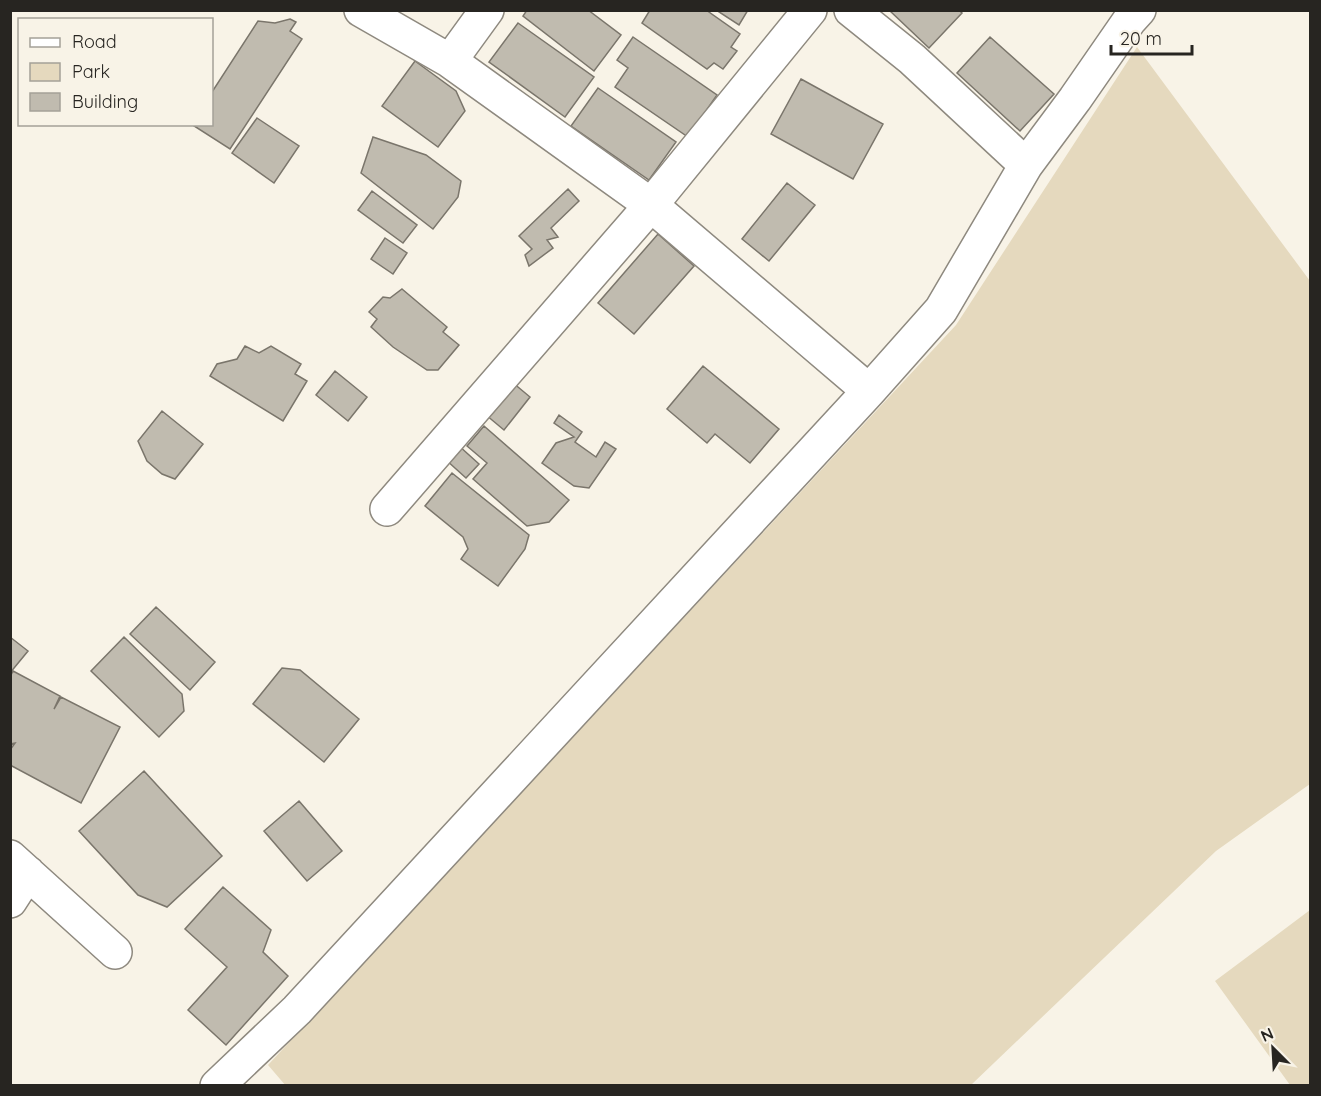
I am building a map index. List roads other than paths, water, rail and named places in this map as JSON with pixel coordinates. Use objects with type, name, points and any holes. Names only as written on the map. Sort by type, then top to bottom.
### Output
[{"type":"street","points":[[361,10],[450,61],[651,205],[869,391]]},
{"type":"street","points":[[450,61],[486,10]]},
{"type":"street","points":[[387,509],[651,205],[810,10]]},
{"type":"street","points":[[851,10],[912,59],[1026,165]]},
{"type":"street","points":[[217,1086],[297,1010],[869,391],[941,310],[1026,165],[1139,10]]},
{"type":"street","points":[[10,901],[19,865],[115,952]]}]
